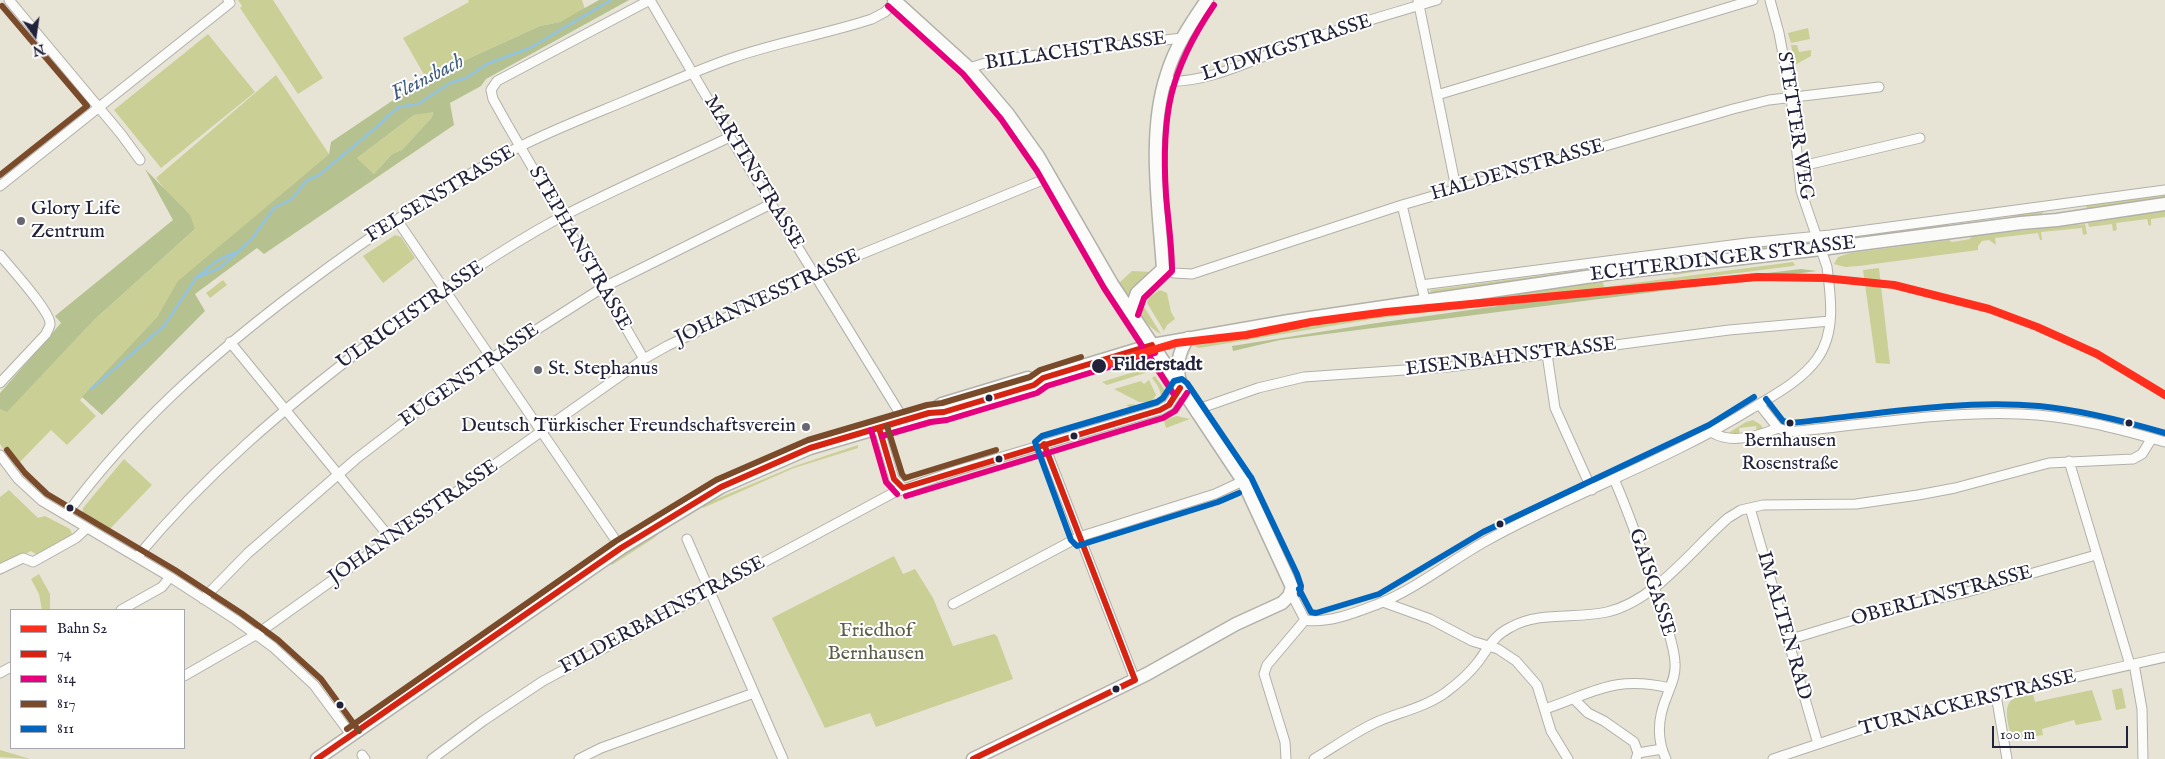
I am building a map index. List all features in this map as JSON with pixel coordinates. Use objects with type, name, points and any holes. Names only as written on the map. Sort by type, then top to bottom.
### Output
[{"type":"main road","points":[[1130,312],[1137,293],[1164,269],[1157,135],[1160,102],[1164,82],[1182,38],[1206,0]]},
{"type":"main road","points":[[896,1],[969,68],[1008,114],[1038,156],[1130,312],[1243,481],[1292,587],[1291,593],[1282,603],[1236,624],[1135,680],[974,759]]},
{"type":"main road","name":"ECHTERDINGER STRASSE","points":[[317,759],[621,548],[732,481],[810,448],[930,412],[944,412],[966,401],[999,391],[1034,385],[1043,378],[1152,345],[1425,300],[1622,272],[2057,220],[2165,204]]},
{"type":"main road","points":[[1180,388],[1177,364],[1179,353],[1188,338]]},
{"type":"street","points":[[9,0],[99,107],[140,160]]},
{"type":"street","name":"MARTINSTRASSE","points":[[650,0],[730,137],[904,420]]},
{"type":"street","name":"STEPHANSTRASSE","points":[[644,359],[520,147],[493,99],[491,90],[493,85],[650,0]]},
{"type":"street","name":"LUDWIGSTRASSE","points":[[1164,82],[1180,82],[1199,78],[1418,3],[1437,0]]},
{"type":"street","points":[[1437,95],[1753,0]]},
{"type":"street","name":"STETTER WEG","points":[[1305,620],[1317,622],[1383,602],[1487,540],[1712,433],[1792,382],[1818,358],[1826,341],[1830,321],[1829,280],[1821,249],[1801,191],[1791,97],[1779,33],[1770,0]]},
{"type":"street","points":[[0,186],[229,1]]},
{"type":"street","name":"FELSENSTRASSE","points":[[66,515],[144,420],[230,342],[348,252],[454,184],[520,147],[692,73],[766,47],[872,19],[885,12],[896,1]]},
{"type":"street","points":[[1418,3],[1456,188]]},
{"type":"street","name":"BILLACHSTRASSE","points":[[969,68],[994,60],[1182,38]]},
{"type":"street","name":"HALDENSTRASSE","points":[[1164,269],[1192,274],[1456,188],[1747,105],[1791,97],[1879,86]]},
{"type":"street","name":"ULRICHSTRASSE","points":[[137,557],[201,487],[285,410],[343,364],[445,290],[516,244],[561,218],[730,137]]},
{"type":"street","points":[[1798,168],[1920,138]]},
{"type":"street","name":"JOHANNESSTRASSE","points":[[185,675],[257,634],[644,359],[674,342],[814,274],[1050,176]]},
{"type":"street","name":"ECHTERDINGER STRASSE","points":[[1421,285],[2165,190]]},
{"type":"street","points":[[2055,203],[2057,220]]},
{"type":"street","name":"EUGENSTRASSE","points":[[204,598],[248,554],[338,474],[395,428],[492,358],[602,288],[771,204]]},
{"type":"street","points":[[1402,205],[1425,300]]},
{"type":"street","points":[[397,220],[621,548]]},
{"type":"street","points":[[0,254],[49,317],[50,325],[46,334],[0,383]]},
{"type":"street","name":"EISENBAHNSTRASSE","points":[[1196,413],[1204,407],[1270,384],[1304,377],[1420,370],[1729,330],[1830,321]]},
{"type":"street","points":[[230,342],[391,539]]},
{"type":"street","points":[[1547,354],[1554,408],[1592,490]]},
{"type":"street","name":"FILDERBAHNSTRASSE","points":[[432,759],[483,721],[543,681],[903,488],[1160,410],[1169,404],[1180,388]]},
{"type":"street","points":[[1759,404],[1778,428],[1789,432],[1964,415],[2020,414],[2083,421],[2165,442]]},
{"type":"street","points":[[879,428],[894,479],[903,488]]},
{"type":"street","points":[[1712,433],[1723,438],[1731,438],[1760,435],[1778,428]]},
{"type":"street","points":[[1314,759],[1366,727],[1423,705],[1443,695],[1470,671],[1488,645],[1504,630],[1516,624],[1543,618],[1608,612],[1635,601],[1654,588],[1728,518],[1750,508],[1777,505],[1856,504],[1893,500],[1955,488],[2049,463],[2133,459],[2142,454],[2152,438]]},
{"type":"street","points":[[1044,444],[1078,537],[1135,680]]},
{"type":"street","points":[[0,455],[28,488],[42,501],[204,598],[257,634],[305,675],[352,736]]},
{"type":"street","points":[[2069,461],[2096,555],[2132,664],[2143,716],[2142,759]]},
{"type":"street","name":"GAISGASSE","points":[[1614,479],[1635,531],[1675,661],[1674,677],[1660,722],[1662,749],[1666,759]]},
{"type":"street","points":[[953,604],[1078,537],[1215,494],[1243,481]]},
{"type":"street","name":"IM ALTEN RAD","points":[[1750,508],[1818,744]]},
{"type":"street","points":[[0,569],[23,558],[33,562],[76,538],[87,528]]},
{"type":"street","points":[[687,538],[783,759]]},
{"type":"street","name":"OBERLINSTRASSE","points":[[1788,640],[1893,608],[1982,588],[2096,555]]},
{"type":"street","points":[[123,609],[162,587],[170,577]]},
{"type":"street","points":[[1286,759],[1285,742],[1264,674],[1267,665],[1305,620],[1291,593]]},
{"type":"street","points":[[1383,602],[1430,619],[1472,641],[1488,645],[1507,654],[1526,670],[1537,685],[1553,737],[1568,759]]},
{"type":"street","name":"TURNACKERSTRASSE","points":[[1773,759],[1899,717],[2165,657]]},
{"type":"street","points":[[1545,709],[1599,688],[1619,683],[1670,688]]},
{"type":"street","points":[[579,759],[601,748],[754,693]]},
{"type":"street","points":[[1996,695],[2007,759]]},
{"type":"street","points":[[1574,699],[1588,714],[1604,720],[1634,742],[1637,756],[1662,749]]},
{"type":"green space","points":[[238,0],[273,0],[323,78],[298,94],[240,8],[242,6]]},
{"type":"green space","points":[[468,0],[582,0],[585,9],[560,22],[540,26],[426,78],[403,38],[469,2]]},
{"type":"green space","points":[[599,0],[629,0],[486,79],[481,86],[450,103],[454,125],[264,254],[257,248],[195,294],[205,311],[102,415],[82,397],[157,317],[178,281],[329,154],[331,142],[426,78],[540,26],[560,22]],"holes":[[[433,112],[432,117],[402,150],[392,154],[374,174],[357,158],[414,115]]]},
{"type":"green space","points":[[1808,28],[1810,39],[1791,43],[1788,33]]},
{"type":"green space","points":[[208,34],[255,92],[161,168],[114,110]]},
{"type":"green space","points":[[1791,45],[1797,45],[1799,52],[1811,50],[1811,56],[1795,65]]},
{"type":"green space","points":[[276,75],[329,154],[179,281],[157,317],[80,400],[96,416],[67,445],[51,430],[15,467],[0,444],[0,409],[7,411],[94,320],[195,229],[156,178]]},
{"type":"green space","name":"Fleinsbach","points":[[433,111],[432,117],[402,150],[392,154],[374,174],[357,158],[414,115]]},
{"type":"green space","points":[[145,169],[190,215],[195,229],[94,320],[7,412],[0,409],[0,393],[61,323],[55,316],[173,220]]},
{"type":"green space","points":[[2165,193],[2165,199],[2087,209],[2085,203]]},
{"type":"green space","points":[[2043,209],[2044,211],[2041,215],[2023,217],[2004,216]]},
{"type":"green space","points":[[2165,210],[2165,217],[2151,219],[2151,225],[2149,226],[2147,219],[2116,223],[2117,230],[2113,231],[2112,224],[2089,227],[2088,223]]},
{"type":"green space","points":[[1948,221],[1949,226],[1851,238],[1852,235]]},
{"type":"green space","points":[[2085,224],[2087,234],[2083,235],[2082,228],[2041,232],[2042,240],[2040,240],[2038,233],[1995,238],[1996,245],[1989,240],[1982,241],[1978,246],[1978,250],[1859,266],[1845,267],[1834,264],[1838,257],[1850,253],[1949,240],[1952,242],[1970,239],[1971,236]]},
{"type":"green space","points":[[395,235],[401,237],[415,258],[383,283],[363,256]]},
{"type":"green space","points":[[1789,243],[1790,246],[1432,294],[1430,290]]},
{"type":"green space","points":[[1793,262],[1795,265],[1793,266],[1373,319],[1199,348],[1194,346],[1244,334],[1574,285],[1603,282],[1604,287]]},
{"type":"green space","points":[[1725,267],[1674,275],[1672,273]]},
{"type":"green space","points":[[1879,268],[1890,364],[1876,363],[1863,270]]},
{"type":"green space","points":[[1801,269],[1817,271],[1280,340],[1233,351],[1232,346],[1555,298]]},
{"type":"green space","points":[[1132,271],[1152,272],[1130,298],[1119,283]]},
{"type":"green space","points":[[223,280],[227,285],[210,298],[206,293]]},
{"type":"green space","points":[[1159,281],[1158,287],[1145,295],[1143,305],[1161,334],[1144,320],[1138,305],[1143,295]]},
{"type":"green space","points":[[1160,290],[1167,293],[1171,312],[1175,319],[1167,325],[1164,331],[1147,303],[1149,297]]},
{"type":"green space","points":[[1143,364],[1150,370],[1107,385],[1102,382],[1140,370]]},
{"type":"green space","points":[[1155,376],[1167,393],[1166,401],[1157,407],[1138,412],[1126,405],[1148,406],[1158,403],[1160,393],[1152,378]]},
{"type":"green space","points":[[1149,380],[1156,395],[1151,402],[1139,402],[1114,389],[1141,381],[1144,384]]},
{"type":"green space","points":[[1177,416],[1190,419],[1166,428],[1164,420]]},
{"type":"green space","points":[[1753,420],[1761,425],[1764,431],[1757,433],[1756,426],[1739,428],[1740,435],[1725,435],[1746,422]]},
{"type":"green space","points":[[858,445],[858,448],[794,468],[703,508],[702,505],[795,466]]},
{"type":"green space","points":[[124,459],[152,485],[106,533],[86,520],[83,508]]},
{"type":"green space","points":[[9,490],[38,518],[45,516],[70,529],[72,534],[69,540],[39,556],[31,551],[0,567],[0,497]]},
{"type":"green space","points":[[665,528],[654,538],[612,565],[609,563]]},
{"type":"green space","name":"Friedhof Bernhausen","points":[[894,556],[903,574],[915,569],[933,598],[953,646],[994,634],[997,636],[1013,679],[876,727],[870,713],[825,728],[772,618]]},
{"type":"green space","points":[[39,574],[50,594],[50,609],[42,609],[39,594],[31,579]]},
{"type":"green space","points":[[2122,688],[2126,708],[2116,710],[2112,690]]},
{"type":"green space","points":[[2092,690],[2102,720],[2076,725],[2074,720],[2042,729],[2043,735],[2012,740],[2007,712],[2009,702],[2013,699],[2033,694],[2035,702]]},
{"type":"green space","points":[[0,750],[30,759],[0,757]]},
{"type":"waterway","name":"Fleinsbach","points":[[91,389],[164,326],[196,278],[220,268],[251,240],[274,208],[292,199],[306,181],[319,175],[399,107],[418,104],[450,83],[466,78],[487,64],[530,48],[611,0]]},
{"type":"waterway","name":"Fleinsbach","points":[[197,277],[218,260],[234,253]]},
{"type":"rail line","name":"S2","points":[[1099,366],[1176,343],[1246,335],[1311,322],[1386,312],[1757,277],[1824,278],[1894,285],[1989,309],[2037,327],[2097,354],[2165,395]]},
{"type":"transit line","name":"814","points":[[1138,315],[1144,298],[1172,271],[1165,167],[1167,118],[1171,95],[1187,51],[1214,5]]},
{"type":"transit line","name":"817","points":[[0,175],[87,106],[2,6]]},
{"type":"transit line","name":"814","points":[[888,6],[963,74],[1001,119],[1037,171],[1104,288],[1173,393]]},
{"type":"transit line","name":"74","points":[[317,759],[621,548],[721,487],[810,448],[929,413],[944,412],[1034,385],[1043,378],[1152,345]]},
{"type":"transit line","name":"814","points":[[882,436],[931,422],[947,420],[1037,393],[1047,386],[1155,353]]},
{"type":"transit line","name":"817","points":[[347,729],[616,541],[716,480],[808,440],[1030,377],[1040,370],[1081,357]]},
{"type":"transit line","name":"811","points":[[1239,493],[1218,502],[1077,546],[1071,540],[1035,442],[1042,436],[1157,402],[1163,398],[1174,381],[1182,379],[1187,383],[1250,476]]},
{"type":"transit line","name":"74","points":[[879,428],[894,479],[903,488],[1160,410],[1169,405],[1180,388]]},
{"type":"transit line","name":"814","points":[[906,496],[1163,418],[1175,411],[1187,393]]},
{"type":"transit line","name":"811","points":[[1299,589],[1311,612],[1316,613],[1379,594],[1483,532],[1709,425],[1754,397]]},
{"type":"transit line","name":"811","points":[[1766,399],[1783,421],[1790,423],[1945,406],[2008,404],[2071,410],[2165,433]]},
{"type":"transit line","name":"817","points":[[887,426],[902,474],[905,478],[996,450]]},
{"type":"transit line","name":"814","points":[[871,430],[886,482],[897,494]]},
{"type":"transit line","name":"74","points":[[1044,444],[1135,680]]},
{"type":"transit line","name":"817","points":[[7,450],[25,473],[47,494],[175,570],[241,613],[278,640],[321,679],[359,731]]},
{"type":"transit line","name":"811","points":[[1251,477],[1297,574],[1301,586],[1300,594]]},
{"type":"transit line","name":"74","points":[[973,759],[1135,680]]},
{"type":"place","name":"Glory Life Zentrum","points":[[21,221]]},
{"type":"place","name":"Filderstadt","points":[[1099,366]]},
{"type":"place","name":"St. Stephanus","points":[[538,370]]},
{"type":"place","name":"Bernhausen Rosenstraße","points":[[1790,423]]},
{"type":"place","name":"Deutsch Türkischer Freundschaftsverein","points":[[806,427]]}]
